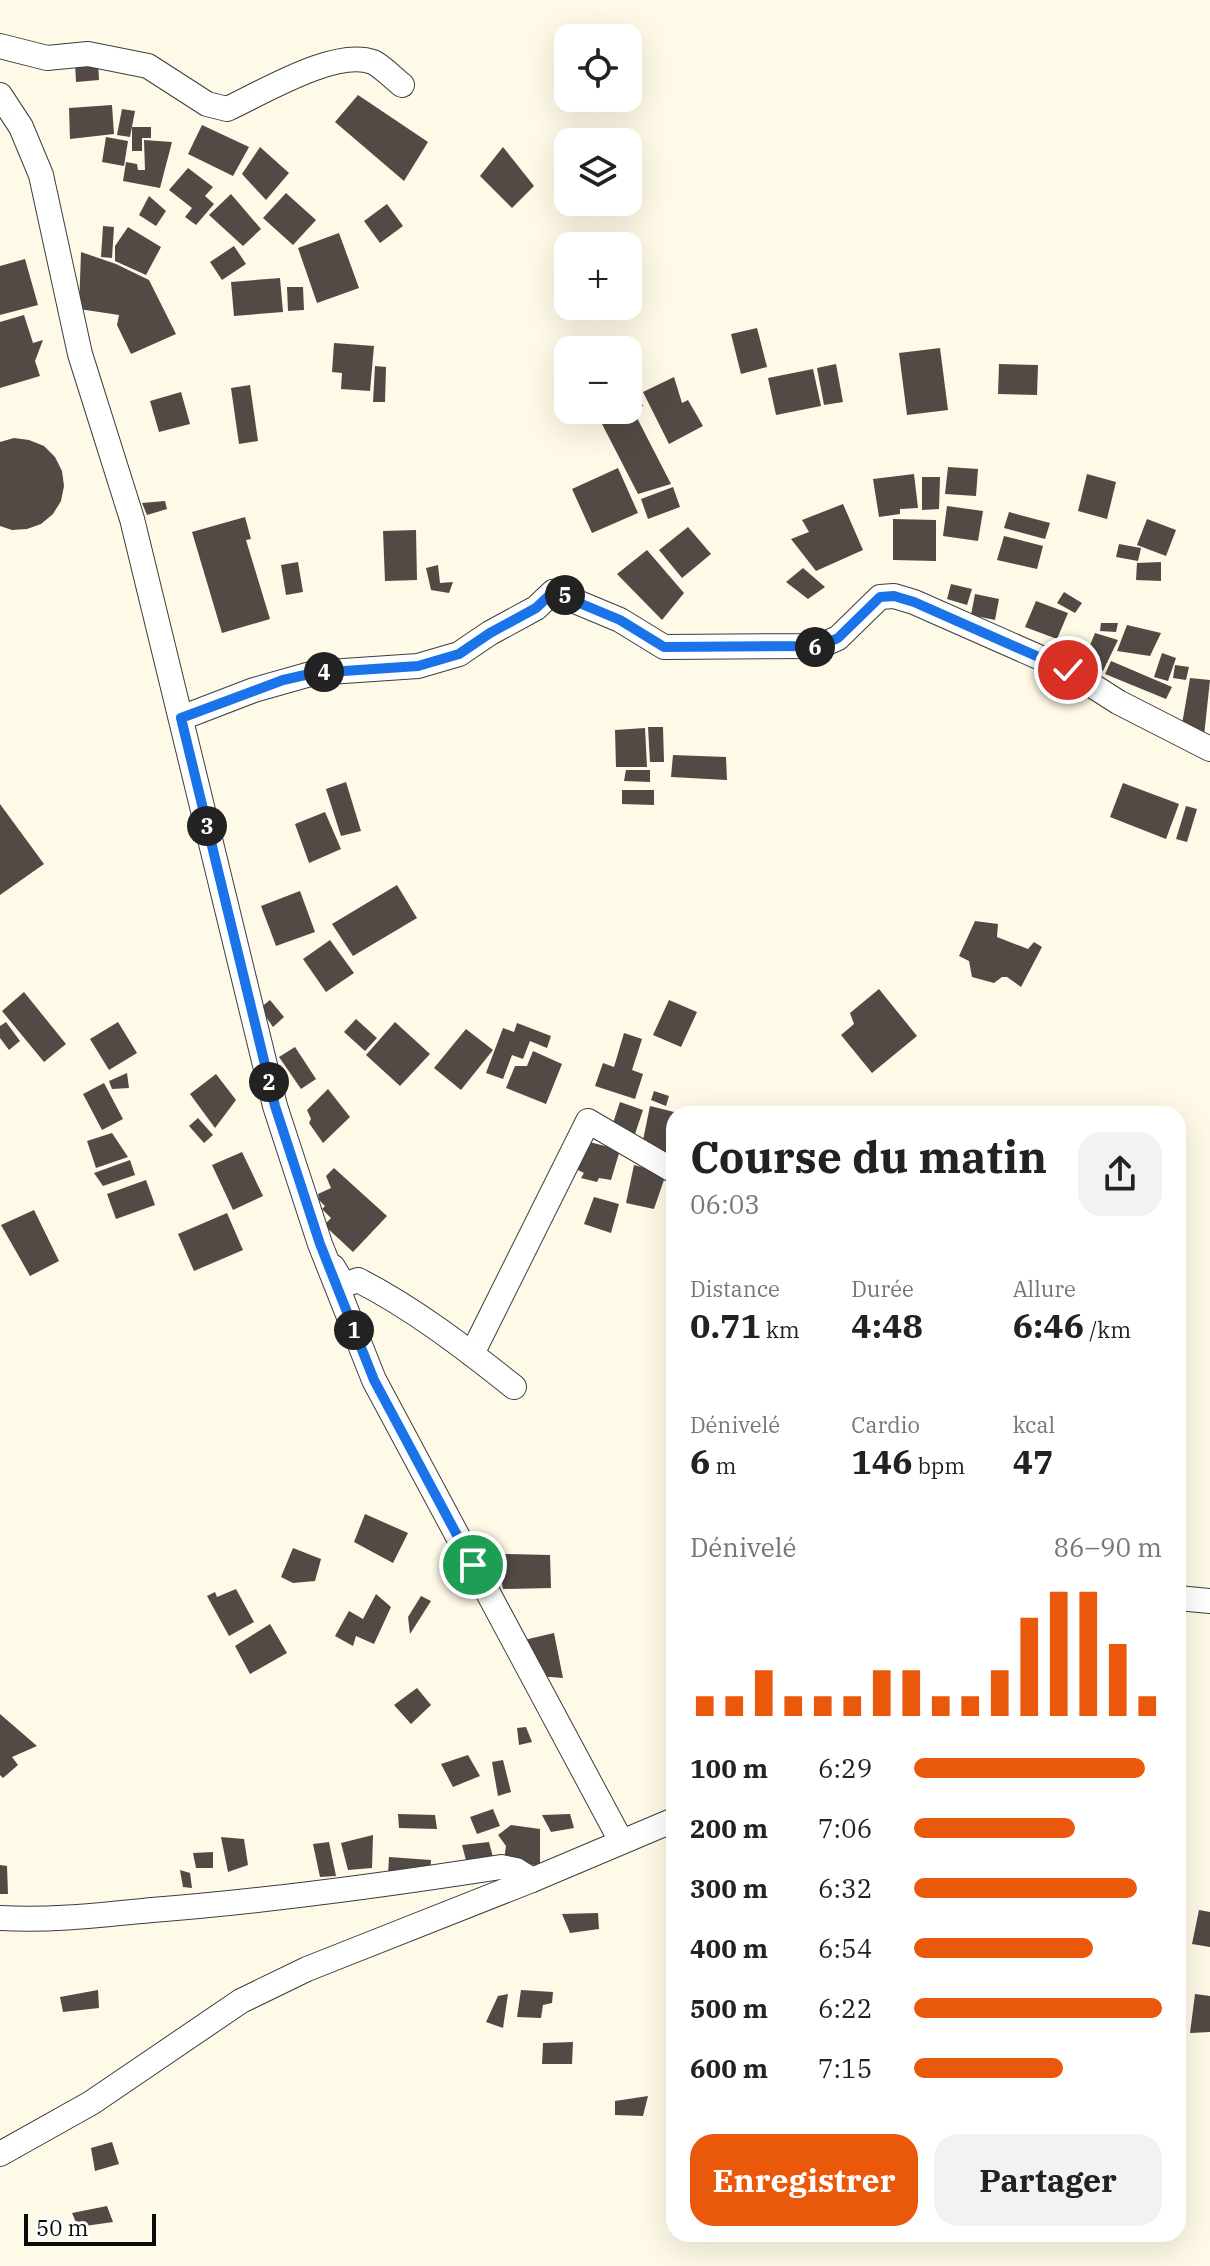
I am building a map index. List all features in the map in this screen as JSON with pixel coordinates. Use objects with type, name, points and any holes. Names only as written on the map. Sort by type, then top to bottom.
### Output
[{"type":"street","points":[[0,46],[47,58],[88,54],[148,66],[207,104],[227,109],[301,75],[357,58],[376,63],[402,85]]},
{"type":"street","points":[[0,95],[21,127],[41,175],[80,354],[132,519],[275,1106],[320,1244],[374,1380],[621,1841]]},
{"type":"street","points":[[181,718],[283,680],[314,673],[418,666],[459,654],[536,608],[553,592],[620,620],[664,647],[820,646],[838,638],[880,597],[894,596],[1068,670],[1118,702],[1210,749]]},
{"type":"street","points":[[472,1354],[588,1121],[666,1166]]},
{"type":"street","points":[[320,1244],[344,1285],[358,1280],[383,1294],[472,1354],[514,1387]]},
{"type":"street","points":[[1186,1599],[1210,1601]]},
{"type":"street","points":[[0,2154],[91,2103],[241,2001],[307,1969],[666,1823]]},
{"type":"street","points":[[0,1918],[34,1920],[208,1906],[353,1890],[501,1867],[516,1870],[532,1880]]},
{"type":"building","points":[[98,61],[99,80],[76,82],[75,62]]},
{"type":"building","points":[[358,95],[428,142],[404,181],[335,122]]},
{"type":"building","points":[[112,105],[114,134],[70,139],[69,108]]},
{"type":"building","points":[[122,109],[135,111],[130,137],[117,135]]},
{"type":"building","points":[[202,125],[249,147],[233,176],[188,154]]},
{"type":"building","points":[[132,127],[151,127],[151,138],[142,138],[142,151],[132,151]]},
{"type":"building","points":[[106,137],[128,141],[124,166],[102,162]]},
{"type":"building","points":[[144,140],[172,142],[160,188],[123,181],[126,162],[137,164],[138,170],[145,170]]},
{"type":"building","points":[[260,147],[289,173],[266,200],[242,174]]},
{"type":"building","points":[[503,147],[534,186],[512,208],[480,176]]},
{"type":"building","points":[[188,168],[213,187],[205,196],[214,204],[196,225],[185,217],[192,208],[169,190]]},
{"type":"building","points":[[286,193],[316,220],[293,245],[263,218]]},
{"type":"building","points":[[231,194],[261,229],[243,246],[209,215]]},
{"type":"building","points":[[149,196],[166,211],[156,226],[139,215]]},
{"type":"building","points":[[387,204],[403,226],[380,243],[364,221]]},
{"type":"building","points":[[103,226],[114,227],[112,258],[101,257]]},
{"type":"building","points":[[128,227],[161,247],[146,275],[115,261],[115,246]]},
{"type":"building","points":[[339,233],[359,288],[317,303],[298,248]]},
{"type":"building","points":[[234,246],[246,264],[222,280],[210,262]]},
{"type":"building","points":[[81,252],[149,280],[176,334],[131,354],[117,325],[119,315],[79,309]]},
{"type":"building","points":[[25,259],[38,305],[0,315],[0,266]]},
{"type":"building","points":[[280,278],[283,312],[234,316],[231,282]]},
{"type":"building","points":[[287,287],[303,287],[304,310],[288,311]]},
{"type":"building","points":[[24,315],[33,343],[43,340],[35,361],[40,376],[0,388],[0,322]]},
{"type":"building","points":[[757,328],[767,367],[741,374],[731,334]]},
{"type":"building","points":[[334,343],[374,346],[370,391],[341,389],[342,373],[332,372]]},
{"type":"building","points":[[940,348],[948,410],[907,415],[899,353]]},
{"type":"building","points":[[836,364],[843,402],[824,405],[817,368]]},
{"type":"building","points":[[999,364],[1038,365],[1037,395],[998,394]]},
{"type":"building","points":[[375,366],[386,367],[385,402],[373,402]]},
{"type":"building","points":[[813,369],[821,406],[776,415],[768,378]]},
{"type":"building","points":[[674,377],[682,403],[688,400],[703,426],[669,444],[643,392]]},
{"type":"building","points":[[250,385],[258,441],[239,444],[231,388]]},
{"type":"building","points":[[181,392],[190,424],[159,432],[150,401]]},
{"type":"building","points":[[602,424],[640,424],[671,484],[638,494]]},
{"type":"building","points":[[14,438],[44,446],[55,457],[62,471],[64,486],[61,501],[53,514],[41,524],[12,530],[0,526],[0,442]]},
{"type":"building","points":[[948,467],[978,469],[976,496],[945,494]]},
{"type":"building","points":[[618,468],[638,513],[592,533],[572,489]]},
{"type":"building","points":[[914,474],[918,508],[900,509],[900,514],[879,517],[873,479]]},
{"type":"building","points":[[1087,474],[1116,482],[1107,519],[1078,511]]},
{"type":"building","points":[[922,477],[940,477],[939,509],[922,510]]},
{"type":"building","points":[[673,487],[680,507],[648,519],[641,499]]},
{"type":"building","points":[[165,501],[167,509],[147,515],[142,503]]},
{"type":"building","points":[[843,504],[863,550],[816,571],[791,539],[809,532],[802,520]]},
{"type":"building","points":[[947,506],[983,511],[978,541],[943,536]]},
{"type":"building","points":[[1009,512],[1050,523],[1045,539],[1004,528]]},
{"type":"building","points":[[245,517],[251,539],[246,540],[270,619],[222,633],[192,532]]},
{"type":"building","points":[[893,519],[936,520],[936,561],[893,560]]},
{"type":"building","points":[[1147,519],[1176,530],[1166,556],[1137,545]]},
{"type":"building","points":[[688,527],[711,554],[682,578],[659,550]]},
{"type":"building","points":[[416,530],[417,580],[385,581],[383,531]]},
{"type":"building","points":[[1004,536],[1043,546],[1037,569],[997,560]]},
{"type":"building","points":[[1119,544],[1141,548],[1138,561],[1116,557]]},
{"type":"building","points":[[647,550],[684,593],[662,620],[617,574]]},
{"type":"building","points":[[298,562],[303,592],[286,595],[281,565]]},
{"type":"building","points":[[1161,562],[1161,581],[1136,580],[1137,563]]},
{"type":"building","points":[[438,565],[440,583],[453,582],[449,593],[431,590],[426,568]]},
{"type":"building","points":[[803,568],[825,587],[808,599],[786,582]]},
{"type":"building","points":[[951,584],[972,589],[967,605],[947,599]]},
{"type":"building","points":[[1064,592],[1082,603],[1075,613],[1057,603]]},
{"type":"building","points":[[975,594],[999,599],[995,620],[971,615]]},
{"type":"building","points":[[1036,601],[1068,613],[1057,639],[1025,627]]},
{"type":"building","points":[[1101,623],[1118,623],[1116,632],[1100,631]]},
{"type":"building","points":[[1127,625],[1161,633],[1150,656],[1117,651]]},
{"type":"building","points":[[1095,633],[1118,640],[1103,671],[1084,660]]},
{"type":"building","points":[[1162,653],[1176,658],[1168,681],[1154,677]]},
{"type":"building","points":[[1111,661],[1172,687],[1166,699],[1105,674]]},
{"type":"building","points":[[1175,665],[1189,667],[1186,680],[1173,678]]},
{"type":"building","points":[[1190,678],[1210,680],[1204,736],[1181,730]]},
{"type":"building","points":[[648,727],[663,727],[664,762],[650,762]]},
{"type":"building","points":[[645,728],[647,767],[616,767],[615,730]]},
{"type":"building","points":[[673,755],[726,757],[727,780],[671,777]]},
{"type":"building","points":[[626,770],[650,770],[650,782],[624,781]]},
{"type":"building","points":[[346,782],[361,831],[341,836],[326,789]]},
{"type":"building","points":[[1123,783],[1179,804],[1166,839],[1110,817]]},
{"type":"building","points":[[622,790],[654,790],[654,805],[622,804]]},
{"type":"building","points":[[0,804],[44,864],[0,895]]},
{"type":"building","points":[[1186,806],[1197,809],[1187,842],[1176,839]]},
{"type":"building","points":[[325,812],[341,849],[309,863],[295,824]]},
{"type":"building","points":[[397,885],[417,918],[353,956],[332,924]]},
{"type":"building","points":[[300,891],[315,932],[276,946],[261,906]]},
{"type":"building","points":[[975,921],[998,924],[997,937],[1028,949],[1034,942],[1042,947],[1021,987],[1007,977],[994,983],[972,977],[969,961],[959,956]]},
{"type":"building","points":[[330,940],[354,973],[326,992],[303,959]]},
{"type":"building","points":[[879,989],[917,1036],[872,1073],[841,1035],[854,1024],[850,1013]]},
{"type":"building","points":[[24,992],[66,1044],[44,1062],[2,1011]]},
{"type":"building","points":[[270,1000],[284,1017],[273,1027],[260,1008]]},
{"type":"building","points":[[669,1000],[697,1012],[681,1047],[653,1035]]},
{"type":"building","points":[[356,1019],[377,1038],[365,1051],[344,1032]]},
{"type":"building","points":[[6,1022],[20,1041],[9,1050],[0,1038],[0,1026]]},
{"type":"building","points":[[118,1022],[137,1053],[109,1070],[90,1039]]},
{"type":"building","points":[[395,1022],[430,1054],[400,1086],[366,1055]]},
{"type":"building","points":[[517,1023],[551,1036],[547,1048],[530,1041],[523,1059],[512,1055],[503,1079],[486,1073],[503,1028],[514,1032]]},
{"type":"building","points":[[466,1029],[493,1050],[461,1090],[434,1068]]},
{"type":"building","points":[[624,1033],[642,1039],[632,1070],[643,1074],[635,1099],[595,1086],[603,1063],[614,1067]]},
{"type":"building","points":[[295,1047],[316,1079],[301,1089],[279,1057]]},
{"type":"building","points":[[533,1051],[562,1064],[546,1104],[506,1088],[515,1066],[527,1066]]},
{"type":"building","points":[[127,1073],[129,1088],[112,1089],[109,1081]]},
{"type":"building","points":[[216,1074],[236,1100],[215,1128],[190,1094]]},
{"type":"building","points":[[104,1083],[123,1119],[102,1130],[83,1094]]},
{"type":"building","points":[[328,1089],[350,1117],[323,1143],[309,1123],[311,1119],[307,1110]]},
{"type":"building","points":[[654,1091],[669,1096],[666,1106],[651,1100]]},
{"type":"building","points":[[620,1102],[643,1110],[634,1137],[611,1129]]},
{"type":"building","points":[[650,1106],[666,1110],[666,1157],[642,1145]]},
{"type":"building","points":[[198,1118],[213,1135],[204,1143],[189,1126]]},
{"type":"building","points":[[112,1133],[128,1157],[96,1168],[87,1141]]},
{"type":"building","points":[[582,1140],[620,1150],[611,1180],[599,1178],[597,1182],[581,1178],[584,1173],[576,1169]]},
{"type":"building","points":[[242,1152],[263,1196],[233,1210],[212,1165]]},
{"type":"building","points":[[130,1160],[135,1175],[103,1186],[94,1173]]},
{"type":"building","points":[[634,1165],[666,1174],[654,1209],[626,1203]]},
{"type":"building","points":[[334,1168],[387,1216],[353,1252],[324,1225],[331,1218],[322,1209],[325,1206],[318,1194],[331,1188],[326,1176]]},
{"type":"building","points":[[146,1180],[155,1205],[116,1219],[107,1194]]},
{"type":"building","points":[[594,1197],[619,1204],[611,1233],[584,1224]]},
{"type":"building","points":[[34,1210],[59,1261],[30,1276],[1,1225]]},
{"type":"building","points":[[227,1213],[243,1250],[194,1271],[178,1234]]},
{"type":"building","points":[[365,1514],[408,1533],[393,1563],[354,1542]]},
{"type":"building","points":[[293,1548],[321,1559],[315,1581],[293,1583],[281,1577]]},
{"type":"building","points":[[505,1554],[550,1555],[551,1588],[503,1589],[498,1563],[507,1563]]},
{"type":"building","points":[[236,1589],[254,1622],[229,1636],[207,1596],[215,1592],[217,1597]]},
{"type":"building","points":[[376,1594],[391,1607],[374,1644],[356,1636],[353,1646],[335,1636],[349,1611],[363,1619]]},
{"type":"building","points":[[421,1596],[431,1601],[410,1634],[408,1617]]},
{"type":"building","points":[[270,1624],[287,1653],[250,1674],[235,1646]]},
{"type":"building","points":[[554,1633],[563,1678],[538,1676],[524,1640]]},
{"type":"building","points":[[417,1688],[431,1705],[411,1724],[394,1705]]},
{"type":"building","points":[[0,1714],[37,1746],[12,1757],[18,1765],[3,1778],[0,1775]]},
{"type":"building","points":[[526,1727],[532,1742],[519,1745],[517,1728]]},
{"type":"building","points":[[468,1755],[480,1776],[453,1787],[441,1764]]},
{"type":"building","points":[[503,1760],[511,1792],[498,1796],[492,1762]]},
{"type":"building","points":[[493,1809],[500,1826],[477,1834],[470,1817]]},
{"type":"building","points":[[398,1814],[435,1815],[437,1829],[399,1828]]},
{"type":"building","points":[[570,1814],[574,1828],[551,1832],[542,1815]]},
{"type":"building","points":[[511,1825],[540,1829],[540,1866],[504,1860],[506,1846],[498,1835]]},
{"type":"building","points":[[373,1835],[372,1868],[348,1870],[341,1843]]},
{"type":"building","points":[[221,1837],[244,1839],[248,1865],[228,1872]]},
{"type":"building","points":[[329,1842],[336,1876],[320,1877],[313,1844]]},
{"type":"building","points":[[489,1842],[494,1861],[467,1864],[462,1845]]},
{"type":"building","points":[[213,1852],[213,1868],[196,1868],[193,1853]]},
{"type":"building","points":[[389,1857],[431,1860],[430,1873],[388,1875]]},
{"type":"building","points":[[0,1865],[7,1866],[8,1894],[0,1894]]},
{"type":"building","points":[[180,1870],[190,1873],[192,1888],[183,1887]]},
{"type":"building","points":[[1199,1910],[1210,1912],[1210,1947],[1192,1944]]},
{"type":"building","points":[[598,1913],[599,1929],[570,1933],[562,1914]]},
{"type":"building","points":[[98,1990],[99,2008],[63,2012],[60,1997]]},
{"type":"building","points":[[521,1990],[553,1992],[552,2003],[543,2005],[541,2018],[517,2017]]},
{"type":"building","points":[[508,1994],[503,2028],[486,2022],[498,1996]]},
{"type":"building","points":[[1195,1994],[1210,1996],[1210,2032],[1190,2033]]},
{"type":"building","points":[[573,2042],[572,2064],[542,2064],[543,2043]]},
{"type":"building","points":[[648,2096],[643,2116],[615,2115],[615,2101]]},
{"type":"building","points":[[112,2142],[119,2164],[95,2171],[91,2148]]},
{"type":"building","points":[[107,2206],[113,2222],[78,2227],[72,2213]]},
{"type":"route","points":[[473,1565],[374,1380],[320,1244],[275,1106],[181,718],[283,680],[314,673],[418,666],[459,654],[536,608],[553,592],[598,609],[664,647],[820,646],[838,638],[880,597],[894,596],[1068,670]]}]
